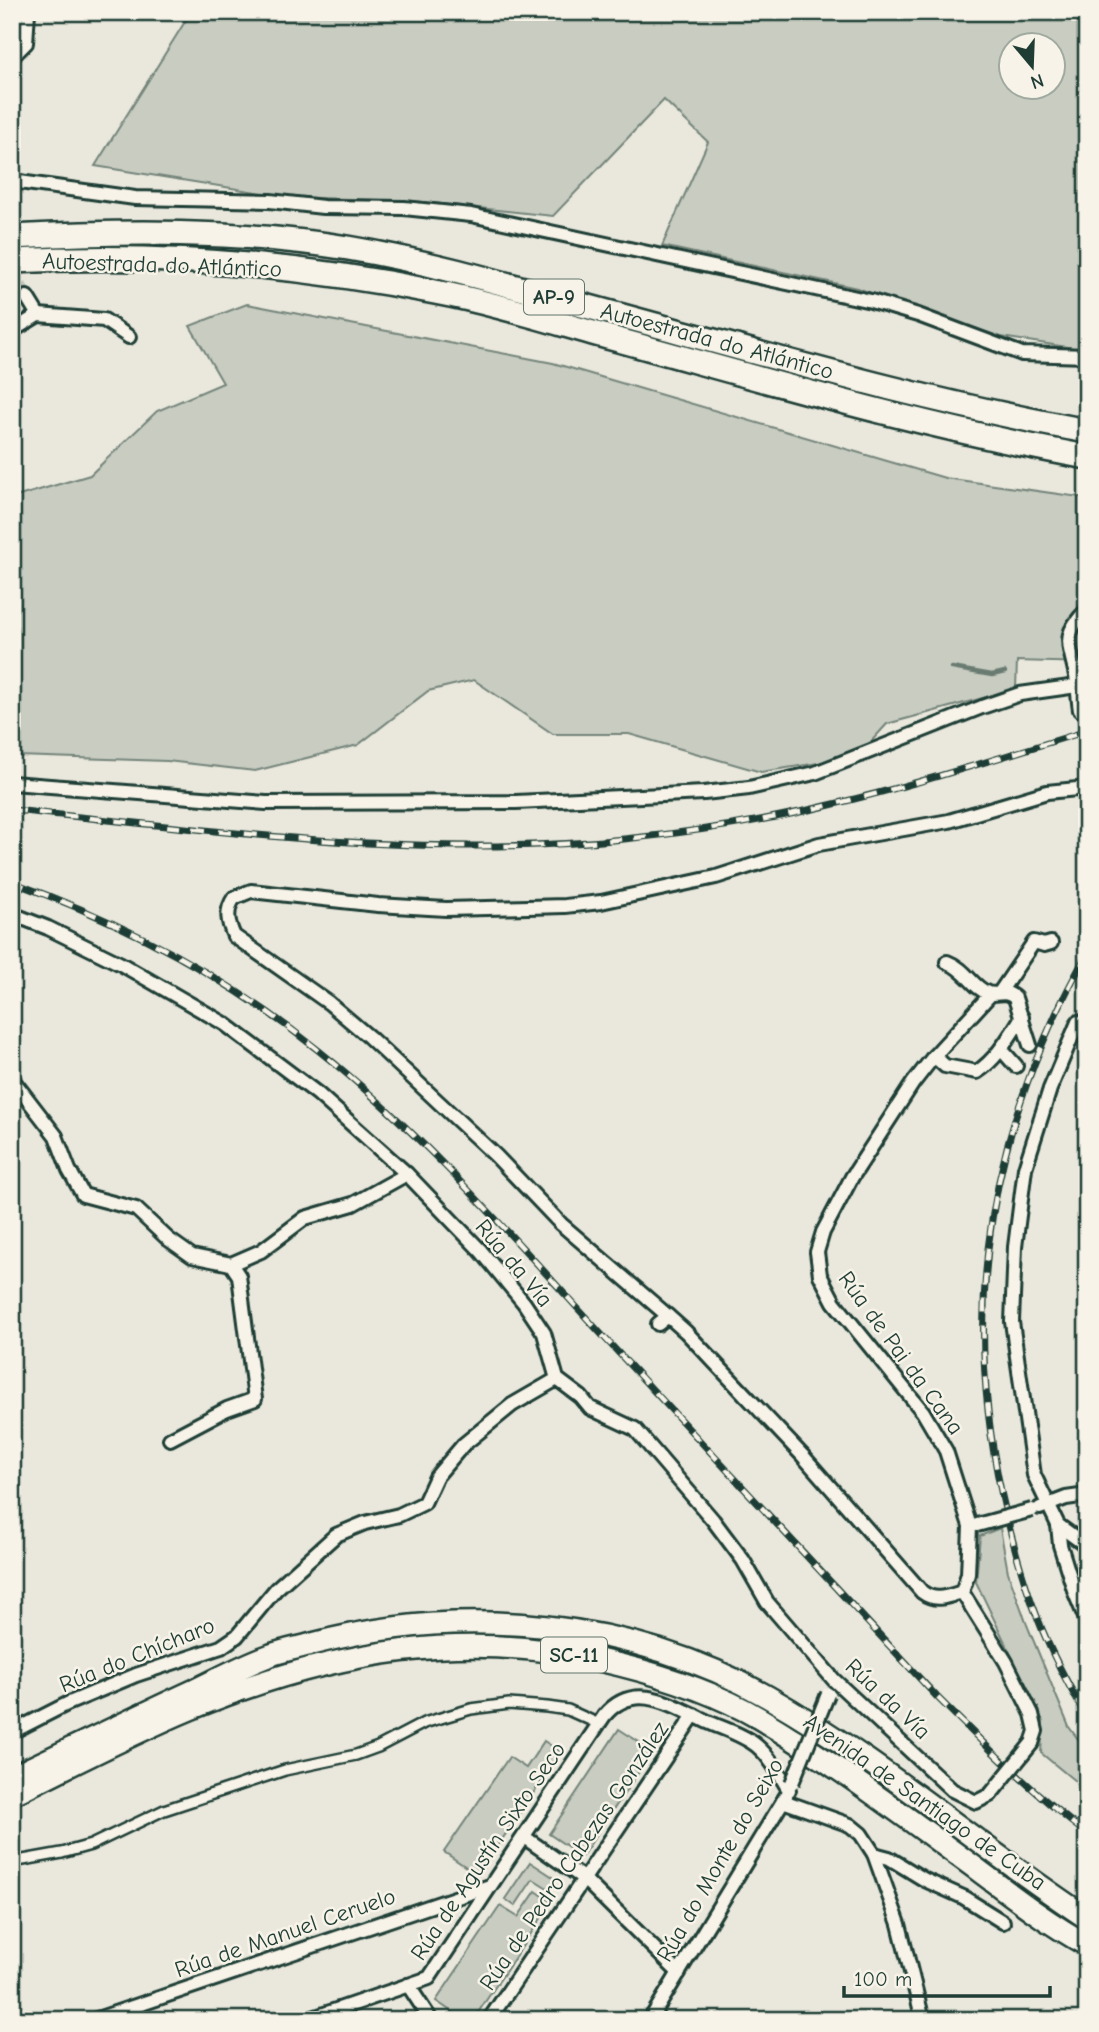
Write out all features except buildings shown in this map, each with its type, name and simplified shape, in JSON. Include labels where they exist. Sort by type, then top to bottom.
[{"type":"highway","name":"Autoestrada do Atlántico","points":[[12,237],[179,232],[346,248],[435,265],[836,373],[1026,420],[1087,431]]},
{"type":"highway","name":"Autoestrada do Atlántico","points":[[12,261],[81,257],[276,267],[349,276],[438,292],[841,402],[1023,446],[1087,457]]},
{"type":"highway","name":"Avenida de Santiago de Cuba","points":[[12,1777],[271,1655],[355,1632],[414,1625],[469,1622],[542,1626],[607,1637],[660,1652],[717,1672],[768,1697],[887,1773],[1035,1884],[1087,1918]]},
{"type":"highway","name":"Avenida de Santiago de Cuba","points":[[12,1794],[190,1710],[280,1677],[361,1656],[414,1648],[466,1645],[536,1648],[640,1670],[709,1693],[757,1717],[873,1792],[1021,1902],[1087,1945]]},
{"type":"highway","points":[[12,1761],[162,1690],[271,1655]]},
{"type":"highway","points":[[12,1809],[180,1727],[248,1688]]},
{"type":"street","points":[[12,57],[26,44],[28,12]]},
{"type":"street","points":[[12,181],[135,198],[270,201],[323,207],[404,208],[471,215],[871,301],[918,315],[1022,354],[1087,356]]},
{"type":"street","points":[[27,297],[38,315]]},
{"type":"street","points":[[12,331],[38,315],[104,320],[129,337]]},
{"type":"street","points":[[1080,710],[1077,682],[1067,642],[1078,619],[1087,610]]},
{"type":"street","points":[[12,783],[266,803],[516,802],[704,793],[749,788],[815,773],[995,702],[1077,682]]},
{"type":"street","points":[[962,1592],[947,1597],[930,1598],[922,1592],[803,1456],[686,1332],[663,1320],[561,1224],[496,1156],[369,1037],[329,1003],[234,936],[228,925],[228,914],[234,898],[251,891],[378,905],[446,909],[565,906],[601,902],[716,877],[819,844],[949,821],[1047,792],[1087,788]]},
{"type":"street","name":"Rúa da Vía","points":[[12,914],[48,928],[121,964],[225,1024],[318,1094],[407,1174],[481,1251],[524,1303],[544,1333],[557,1379],[585,1393],[590,1408],[635,1429],[713,1520],[743,1560],[767,1602],[834,1680],[953,1790],[976,1802],[990,1795],[1032,1743],[1036,1731],[1032,1714],[1006,1662],[962,1592]]},
{"type":"street","name":"Rúa de Pai da Cana","points":[[962,1592],[968,1574],[974,1525],[946,1451],[935,1430],[834,1301],[816,1261],[818,1244],[852,1177],[913,1083],[934,1056],[996,993],[1034,942],[1044,945],[1051,943]]},
{"type":"street","points":[[947,962],[958,967],[980,989],[1011,994],[1016,998],[1023,1029],[1030,1045]]},
{"type":"street","points":[[934,1056],[945,1066],[977,1072],[987,1066],[1001,1049],[1022,1017]]},
{"type":"street","points":[[1078,1022],[1050,1088],[1025,1168],[1018,1206],[1012,1322],[1034,1475],[1058,1525],[1060,1545],[1087,1622]]},
{"type":"street","points":[[1001,1049],[1016,1066]]},
{"type":"street","points":[[12,1079],[56,1136],[69,1170],[83,1195],[136,1209],[168,1239],[192,1256],[231,1264],[261,1251],[305,1218],[353,1204],[407,1174]]},
{"type":"street","points":[[170,1439],[227,1409],[255,1399],[239,1276],[231,1264]]},
{"type":"street","name":"Rúa do Chícharo","points":[[12,1732],[67,1704],[136,1675],[221,1647],[237,1636],[276,1589],[336,1535],[365,1522],[398,1515],[424,1503],[436,1477],[463,1445],[512,1405],[557,1379]]},
{"type":"street","points":[[974,1525],[1048,1506],[1066,1498],[1087,1495]]},
{"type":"street","points":[[1058,1525],[1087,1546]]},
{"type":"street","name":"Rúa do Monte do Seixo","points":[[650,2020],[788,1792],[834,1680]]},
{"type":"street","name":"Rúa de Agustín Sixto Seco","points":[[307,2020],[429,1978],[607,1712],[628,1700],[648,1697],[672,1704],[694,1716]]},
{"type":"street","points":[[12,1862],[91,1845],[164,1810],[285,1770],[356,1755],[378,1747],[424,1723],[461,1711],[488,1705],[537,1706],[568,1710],[599,1724]]},
{"type":"street","points":[[694,1716],[743,1737],[758,1747],[788,1792],[850,1825],[861,1834],[874,1854],[899,1924],[923,2020]]},
{"type":"street","name":"Rúa de Pedro Cabezas González","points":[[489,2020],[694,1716]]},
{"type":"street","points":[[524,1837],[583,1878],[679,1973]]},
{"type":"street","points":[[874,1854],[889,1858],[925,1880],[964,1897],[1003,1922]]},
{"type":"street","name":"Rúa de Manuel Ceruelo","points":[[94,2020],[490,1886]]},
{"type":"street","points":[[408,1985],[431,2020]]},
{"type":"shaded area","points":[[191,12],[1087,12],[1087,350],[1001,337],[857,288],[662,246],[708,142],[664,100],[553,216],[414,201],[287,197],[95,166]]},
{"type":"shaded area","points":[[247,304],[553,363],[945,478],[1087,498],[1087,663],[1017,661],[1016,689],[887,724],[857,757],[761,772],[629,734],[553,734],[474,680],[428,691],[358,745],[255,771],[167,761],[17,756],[12,752],[12,498],[90,475],[157,411],[223,383],[190,326]]},
{"type":"shaded area","points":[[1000,1528],[1008,1572],[1027,1625],[1069,1727],[1087,1751],[1087,1791],[1041,1753],[1043,1721],[976,1582],[980,1536]]},
{"type":"shaded area","points":[[619,1729],[653,1751],[582,1856],[549,1834]]},
{"type":"shaded area","points":[[544,1741],[561,1752],[478,1875],[444,1852],[509,1757],[526,1768]]},
{"type":"shaded area","points":[[530,1862],[556,1879],[549,1889],[533,1879],[515,1906],[505,1899]]},
{"type":"shaded area","points":[[536,1891],[552,1902],[473,2020],[464,2020],[436,2001],[500,1906],[518,1917]]},
{"type":"waterway","points":[[952,668],[992,675],[1005,672]]},
{"type":"tunnel","points":[[12,269],[27,297]]},
{"type":"tunnel","points":[[1080,710],[1087,735]]},
{"type":"railway","points":[[12,810],[318,840],[471,846],[547,845],[677,833],[782,816],[930,779],[1087,731]]},
{"type":"railway","points":[[12,882],[133,933],[210,975],[283,1023],[358,1084],[435,1155],[471,1193],[937,1697],[1028,1785],[1087,1834]]},
{"type":"railway","points":[[1087,954],[1054,1018],[1027,1084],[1006,1150],[992,1217],[985,1285],[984,1354],[990,1424],[1002,1496],[1016,1552],[1048,1643],[1087,1718]]}]
